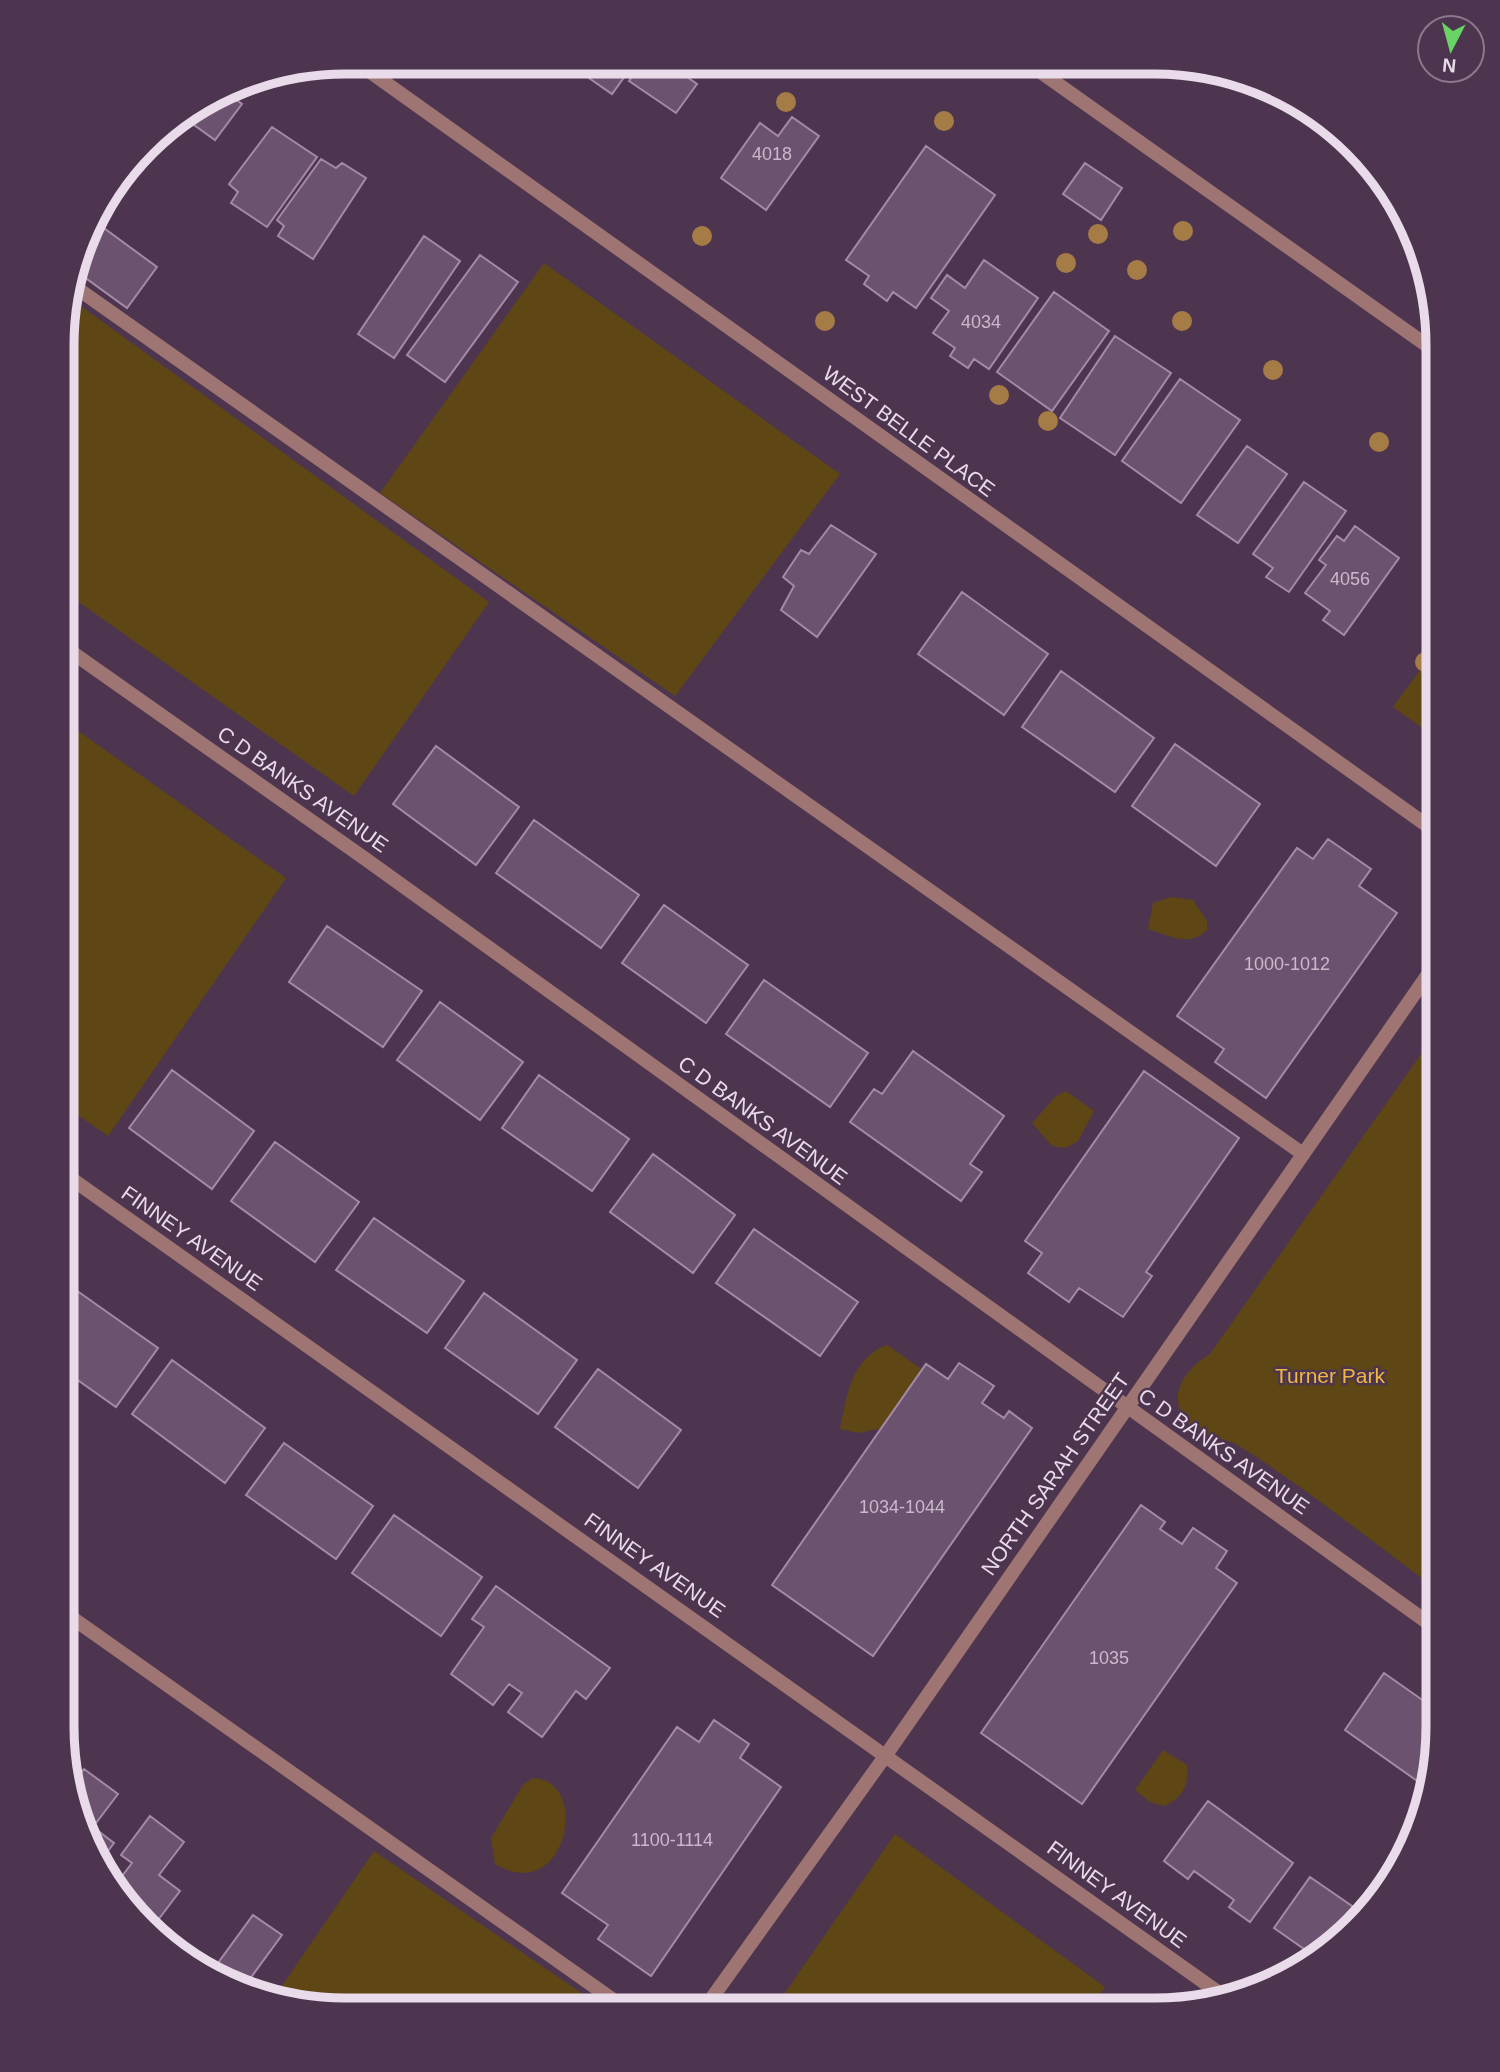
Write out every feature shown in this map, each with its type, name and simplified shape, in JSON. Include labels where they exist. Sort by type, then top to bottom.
[{"type":"street","name":"WEST BELLE PLACE","points":[[373,74],[1426,825]]},
{"type":"street","points":[[1044,74],[1426,345]]},
{"type":"street","points":[[79,290],[1303,1154]]},
{"type":"street","name":"C D BANKS AVENUE","points":[[74,654],[386,874],[1426,1621]]},
{"type":"street","name":"NORTH SARAH STREET","points":[[713,1998],[886,1755],[1426,977]]},
{"type":"street","name":"FINNEY AVENUE","points":[[74,1180],[1217,1991]]},
{"type":"street","points":[[74,1619],[610,1998]]},
{"type":"green space","points":[[544,263],[840,474],[675,696],[380,493]]},
{"type":"green space","points":[[77,303],[489,602],[354,796],[74,599],[74,326]]},
{"type":"green space","points":[[1426,662],[1426,731],[1393,707]]},
{"type":"green space","points":[[74,728],[286,878],[108,1136],[74,1112]]},
{"type":"green space","points":[[1171,897],[1193,900],[1207,921],[1207,930],[1193,938],[1178,939],[1148,929],[1153,903]]},
{"type":"green space","name":"Turner Park","points":[[1426,1047],[1426,1581],[1265,1463],[1232,1443],[1205,1435],[1187,1423],[1178,1403],[1181,1384],[1192,1368],[1210,1354]]},
{"type":"green space","points":[[1066,1091],[1094,1111],[1078,1141],[1066,1148],[1052,1146],[1032,1123],[1056,1096]]},
{"type":"green space","points":[[887,1345],[923,1370],[882,1428],[859,1433],[840,1429],[848,1392],[858,1368],[875,1351]]},
{"type":"green space","points":[[1163,1750],[1187,1765],[1186,1785],[1176,1799],[1164,1806],[1150,1802],[1135,1790]]},
{"type":"green space","points":[[533,1778],[551,1784],[562,1798],[566,1817],[563,1838],[554,1856],[539,1869],[519,1873],[495,1864],[491,1838],[523,1785]]},
{"type":"green space","points":[[895,1834],[1105,1987],[1097,1998],[781,1998]]},
{"type":"green space","points":[[374,1851],[589,1998],[326,1998],[279,1990]]},
{"type":"building","points":[[583,74],[626,74],[612,94]]},
{"type":"building","points":[[634,74],[683,74],[697,84],[676,113],[629,81]]},
{"type":"building","points":[[233,97],[242,104],[215,140],[190,122]]},
{"type":"building","points":[[792,117],[819,136],[766,210],[721,178],[760,123],[778,136]]},
{"type":"building","points":[[272,127],[317,157],[267,227],[231,203],[238,192],[229,184]]},
{"type":"building","points":[[926,146],[995,195],[916,308],[893,292],[887,301],[864,284],[869,276],[846,260]]},
{"type":"building","points":[[321,159],[336,168],[342,163],[366,178],[313,259],[278,236],[284,226],[277,220]]},
{"type":"building","points":[[1085,163],[1122,188],[1101,220],[1063,194]]},
{"type":"building","points":[[100,225],[157,267],[127,308],[83,276]]},
{"type":"building","points":[[424,236],[460,261],[394,358],[358,334]]},
{"type":"building","points":[[480,255],[518,282],[445,382],[407,355]]},
{"type":"building","points":[[984,260],[1038,298],[989,369],[974,359],[968,368],[950,356],[955,348],[933,333],[949,311],[931,298],[947,275],[965,288]]},
{"type":"building","points":[[1054,292],[1109,331],[1052,411],[997,372]]},
{"type":"building","points":[[1115,336],[1171,373],[1115,455],[1060,418]]},
{"type":"building","points":[[1180,379],[1240,420],[1181,503],[1122,461]]},
{"type":"building","points":[[1247,446],[1287,474],[1238,543],[1197,515]]},
{"type":"building","points":[[1304,482],[1346,511],[1289,592],[1266,577],[1273,568],[1253,554]]},
{"type":"building","points":[[831,525],[876,554],[817,637],[781,610],[794,586],[783,577],[801,550],[809,554]]},
{"type":"building","points":[[1355,526],[1399,558],[1344,635],[1323,620],[1330,611],[1305,593],[1326,565],[1319,560],[1337,536],[1344,541]]},
{"type":"building","points":[[962,592],[1048,654],[1004,715],[918,654]]},
{"type":"building","points":[[1061,671],[1154,738],[1115,792],[1022,727]]},
{"type":"building","points":[[1175,744],[1260,804],[1216,866],[1132,806]]},
{"type":"building","points":[[436,746],[519,807],[476,865],[393,804]]},
{"type":"building","points":[[534,820],[639,895],[601,948],[496,873]]},
{"type":"building","points":[[1328,839],[1371,869],[1359,886],[1397,913],[1266,1098],[1215,1062],[1224,1049],[1177,1016],[1297,848],[1313,859]]},
{"type":"building","points":[[664,905],[748,965],[706,1023],[622,963]]},
{"type":"building","points":[[327,926],[422,991],[383,1047],[289,982]]},
{"type":"building","points":[[764,980],[868,1053],[830,1107],[726,1034]]},
{"type":"building","points":[[440,1002],[523,1062],[480,1120],[397,1060]]},
{"type":"building","points":[[913,1051],[1004,1116],[970,1164],[982,1172],[961,1201],[850,1122],[874,1089],[882,1094]]},
{"type":"building","points":[[172,1070],[254,1131],[212,1189],[129,1128]]},
{"type":"building","points":[[1144,1071],[1239,1138],[1146,1272],[1152,1276],[1123,1317],[1079,1288],[1069,1302],[1028,1273],[1042,1253],[1025,1241]]},
{"type":"building","points":[[539,1075],[629,1139],[592,1191],[502,1128]]},
{"type":"building","points":[[275,1142],[359,1202],[315,1262],[231,1201]]},
{"type":"building","points":[[653,1154],[735,1215],[693,1273],[610,1212]]},
{"type":"building","points":[[374,1218],[464,1281],[427,1333],[336,1270]]},
{"type":"building","points":[[754,1229],[858,1302],[820,1356],[716,1283]]},
{"type":"building","points":[[74,1289],[158,1348],[116,1407],[74,1377]]},
{"type":"building","points":[[484,1293],[577,1360],[538,1414],[445,1348]]},
{"type":"building","points":[[172,1360],[265,1428],[225,1483],[132,1414]]},
{"type":"building","points":[[959,1363],[994,1386],[982,1403],[1004,1418],[1009,1411],[1032,1428],[873,1656],[772,1585],[926,1364],[948,1379]]},
{"type":"building","points":[[598,1369],[681,1430],[638,1488],[555,1427]]},
{"type":"building","points":[[284,1443],[373,1506],[336,1559],[246,1495]]},
{"type":"building","points":[[1141,1505],[1165,1522],[1160,1529],[1182,1544],[1193,1528],[1227,1551],[1216,1568],[1237,1583],[1082,1804],[981,1733]]},
{"type":"building","points":[[394,1515],[482,1577],[441,1636],[352,1573]]},
{"type":"building","points":[[496,1586],[610,1668],[586,1699],[576,1691],[542,1737],[508,1712],[522,1693],[509,1684],[493,1705],[451,1674],[484,1627],[472,1619]]},
{"type":"building","points":[[1384,1673],[1426,1703],[1426,1746],[1420,1783],[1345,1730]]},
{"type":"building","points":[[714,1720],[749,1744],[740,1758],[781,1787],[651,1976],[598,1939],[608,1925],[562,1893],[677,1727],[699,1742]]},
{"type":"building","points":[[84,1769],[118,1794],[93,1827],[114,1843],[105,1855],[101,1848],[88,1815],[78,1776]]},
{"type":"building","points":[[1208,1801],[1293,1863],[1250,1922],[1229,1907],[1234,1900],[1194,1871],[1188,1879],[1164,1861]]},
{"type":"building","points":[[150,1816],[184,1842],[159,1875],[180,1891],[156,1922],[120,1879],[132,1863],[121,1855]]},
{"type":"building","points":[[1310,1877],[1356,1909],[1321,1943],[1308,1952],[1274,1928]]},
{"type":"building","points":[[253,1915],[282,1935],[248,1981],[216,1966]]}]
